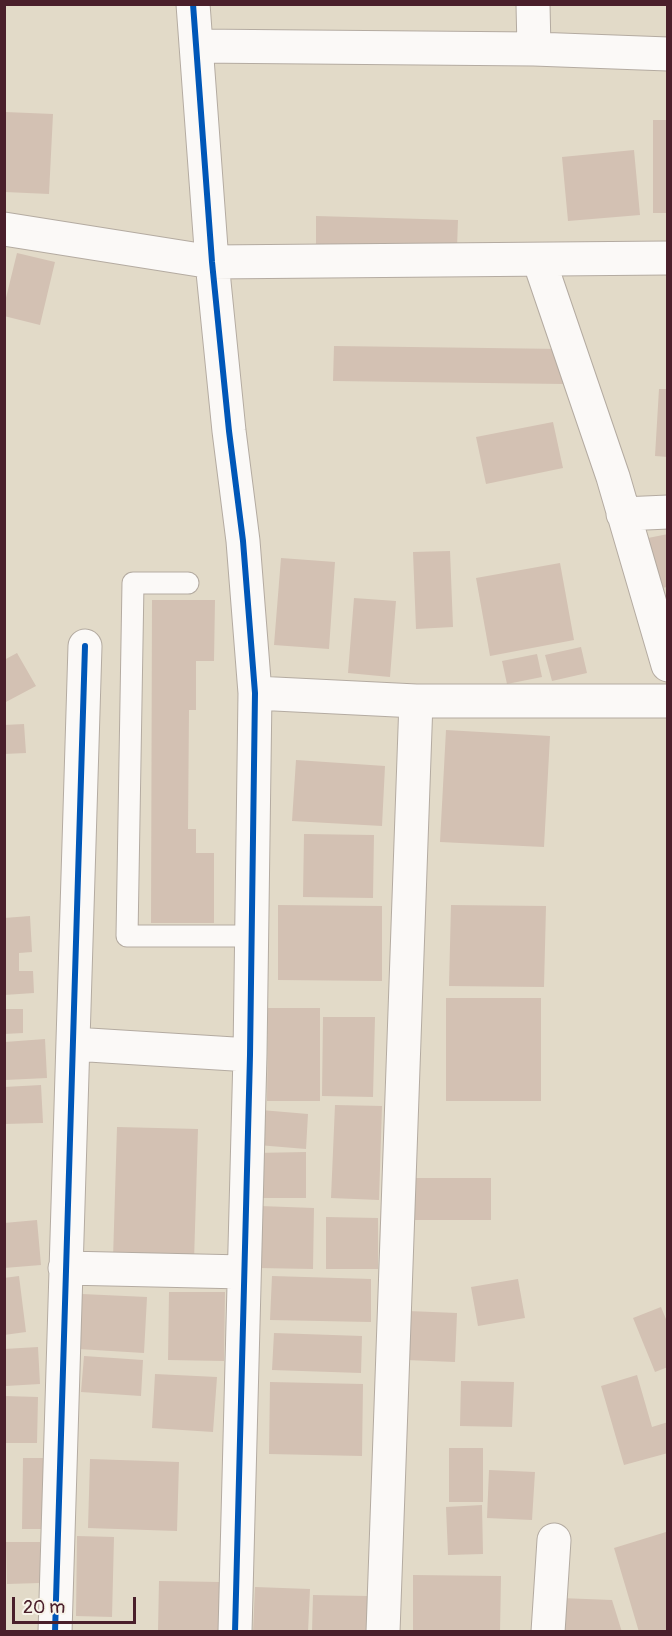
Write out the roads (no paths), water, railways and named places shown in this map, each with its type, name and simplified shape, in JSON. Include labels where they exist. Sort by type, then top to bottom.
[{"type":"street","points":[[194,4],[212,262],[243,541],[255,693],[250,1054],[235,1632]]},
{"type":"street","points":[[533,4],[534,49]]},
{"type":"street","points":[[196,46],[534,49],[668,54]]},
{"type":"street","points":[[4,229],[212,262],[668,258]]},
{"type":"street","points":[[539,260],[613,477],[668,665]]},
{"type":"street","points":[[623,514],[668,512]]},
{"type":"street","points":[[55,1632],[85,646]]},
{"type":"street","points":[[255,693],[416,701],[668,701]]},
{"type":"street","points":[[383,1632],[416,701]]},
{"type":"street","points":[[73,1044],[250,1054]]},
{"type":"street","points":[[65,1268],[244,1272]]},
{"type":"street","points":[[548,1632],[554,1540]]},
{"type":"lane","points":[[188,583],[133,583],[127,936],[251,936]]}]
